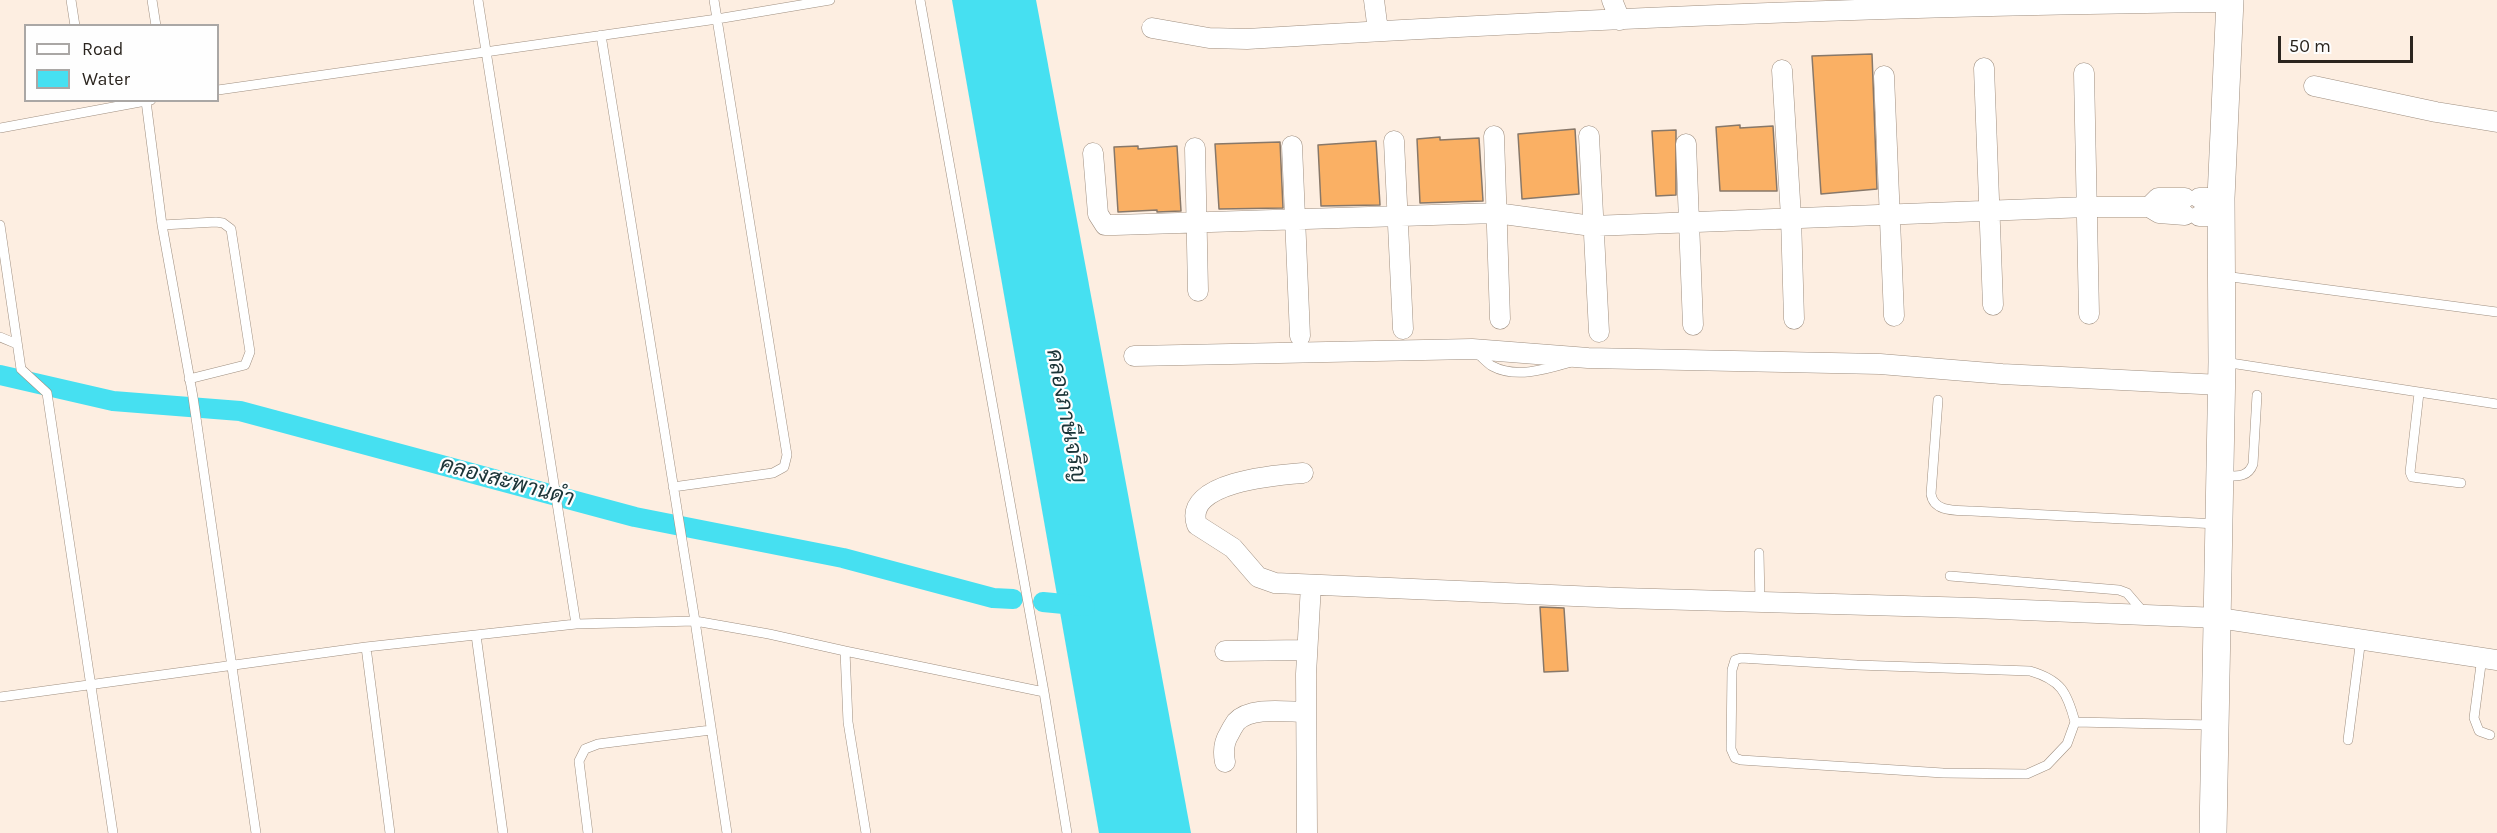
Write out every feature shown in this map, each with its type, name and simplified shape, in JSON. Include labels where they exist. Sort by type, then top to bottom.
[{"type":"street","points":[[1374,0],[1378,31]]},
{"type":"street","points":[[1612,0],[1620,20]]},
{"type":"street","points":[[1152,28],[1200,37],[1247,39],[1620,20],[2086,3],[2230,1],[2202,207],[2222,276],[2220,524],[2213,833]]},
{"type":"street","points":[[1984,69],[1993,305]]},
{"type":"street","points":[[1782,70],[1791,218],[1794,319]]},
{"type":"street","points":[[2084,74],[2089,314]]},
{"type":"street","points":[[1884,76],[1894,316]]},
{"type":"street","points":[[2314,86],[2436,112],[2497,122]]},
{"type":"street","points":[[1588,135],[1599,332]]},
{"type":"street","points":[[1494,136],[1500,319]]},
{"type":"street","points":[[1394,141],[1403,329]]},
{"type":"street","points":[[1686,144],[1693,325]]},
{"type":"street","points":[[1292,146],[1300,336]]},
{"type":"street","points":[[1195,148],[1198,291]]},
{"type":"street","points":[[1093,153],[1098,214],[1106,225],[1496,213],[1592,226],[2087,207],[2149,207],[2158,198],[2202,207]]},
{"type":"street","points":[[1134,356],[1472,349],[1588,358],[1881,364],[2002,374],[2222,374]]},
{"type":"street","points":[[1303,474],[1270,476],[1226,487],[1199,501],[1194,518],[1197,525],[1233,548],[1258,577],[1275,583],[1620,598],[2218,618],[2489,658]]},
{"type":"street","points":[[1307,833],[1307,650],[1311,585]]},
{"type":"street","points":[[1225,651],[1307,650]]},
{"type":"street","points":[[1225,762],[1226,739],[1236,722],[1246,715],[1306,712]]},
{"type":"lane","points":[[71,0],[75,24]]},
{"type":"lane","points":[[152,0],[156,24]]},
{"type":"lane","points":[[478,0],[576,624]]},
{"type":"lane","points":[[673,487],[772,473],[784,467],[787,455],[714,0]]},
{"type":"lane","points":[[219,90],[486,50],[717,19],[830,0]]},
{"type":"lane","points":[[920,0],[1044,692],[1067,833]]},
{"type":"lane","points":[[601,35],[727,833]]},
{"type":"lane","points":[[86,102],[88,112]]},
{"type":"lane","points":[[0,128],[141,102]]},
{"type":"lane","points":[[146,102],[162,225],[198,426],[256,833]]},
{"type":"lane","points":[[162,225],[216,222],[223,223],[231,230],[250,352],[248,361],[245,366],[189,379]]},
{"type":"lane","points":[[0,225],[21,369],[47,393],[113,833]]},
{"type":"lane","points":[[2222,276],[2497,312]]},
{"type":"lane","points":[[0,337],[17,344]]},
{"type":"lane","points":[[2222,374],[2419,393],[2497,404]]},
{"type":"lane","points":[[2419,393],[2410,472],[2412,477],[2461,483]]},
{"type":"lane","points":[[2220,476],[2245,475],[2250,471],[2253,464],[2257,395]]},
{"type":"lane","points":[[1938,400],[1931,494],[1932,501],[1937,506],[1972,511],[2220,524]]},
{"type":"lane","points":[[1759,553],[1760,602]]},
{"type":"lane","points":[[1950,576],[2119,590],[2127,593],[2147,616]]},
{"type":"lane","points":[[0,697],[366,647],[576,624],[695,621],[769,634],[1044,692]]},
{"type":"lane","points":[[476,635],[503,833]]},
{"type":"lane","points":[[2348,740],[2361,638]]},
{"type":"lane","points":[[366,647],[390,833]]},
{"type":"lane","points":[[845,651],[848,722],[866,833]]},
{"type":"lane","points":[[1741,658],[2030,671],[2047,676],[2068,696],[2074,723],[2067,744],[2047,765],[2027,774],[1943,773],[1741,760],[1735,758],[1731,749],[1732,670],[1735,660],[1741,658]]},
{"type":"lane","points":[[2489,658],[2475,718],[2479,730],[2490,735]]},
{"type":"lane","points":[[2074,723],[2214,726]]},
{"type":"lane","points":[[588,833],[579,761],[585,749],[598,744],[711,730]]},
{"type":"water","name":"คลองภาษีเจริญ","points":[[952,0],[1036,0],[1191,833],[1099,833]]},
{"type":"building","points":[[1872,54],[1877,189],[1821,194],[1812,56]]},
{"type":"building","points":[[1740,125],[1740,128],[1773,126],[1777,191],[1720,191],[1716,127]]},
{"type":"building","points":[[1575,129],[1579,194],[1522,199],[1518,134]]},
{"type":"building","points":[[1676,130],[1676,195],[1656,196],[1652,131]]},
{"type":"building","points":[[1440,137],[1440,140],[1479,138],[1483,201],[1420,203],[1417,139]]},
{"type":"building","points":[[1376,141],[1380,205],[1321,206],[1318,145]]},
{"type":"building","points":[[1280,142],[1283,208],[1219,209],[1215,144]]},
{"type":"building","points":[[1138,146],[1138,149],[1177,146],[1181,211],[1118,212],[1114,147]]},
{"type":"building","points":[[1540,607],[1564,608],[1568,671],[1544,672]]},
{"type":"waterway","name":"คลองสะพานดำ","points":[[0,375],[113,401],[240,411],[635,517],[843,558],[993,598],[1013,599]]},
{"type":"waterway","name":"คลองสะพานดำ","points":[[1043,602],[1085,606]]}]
